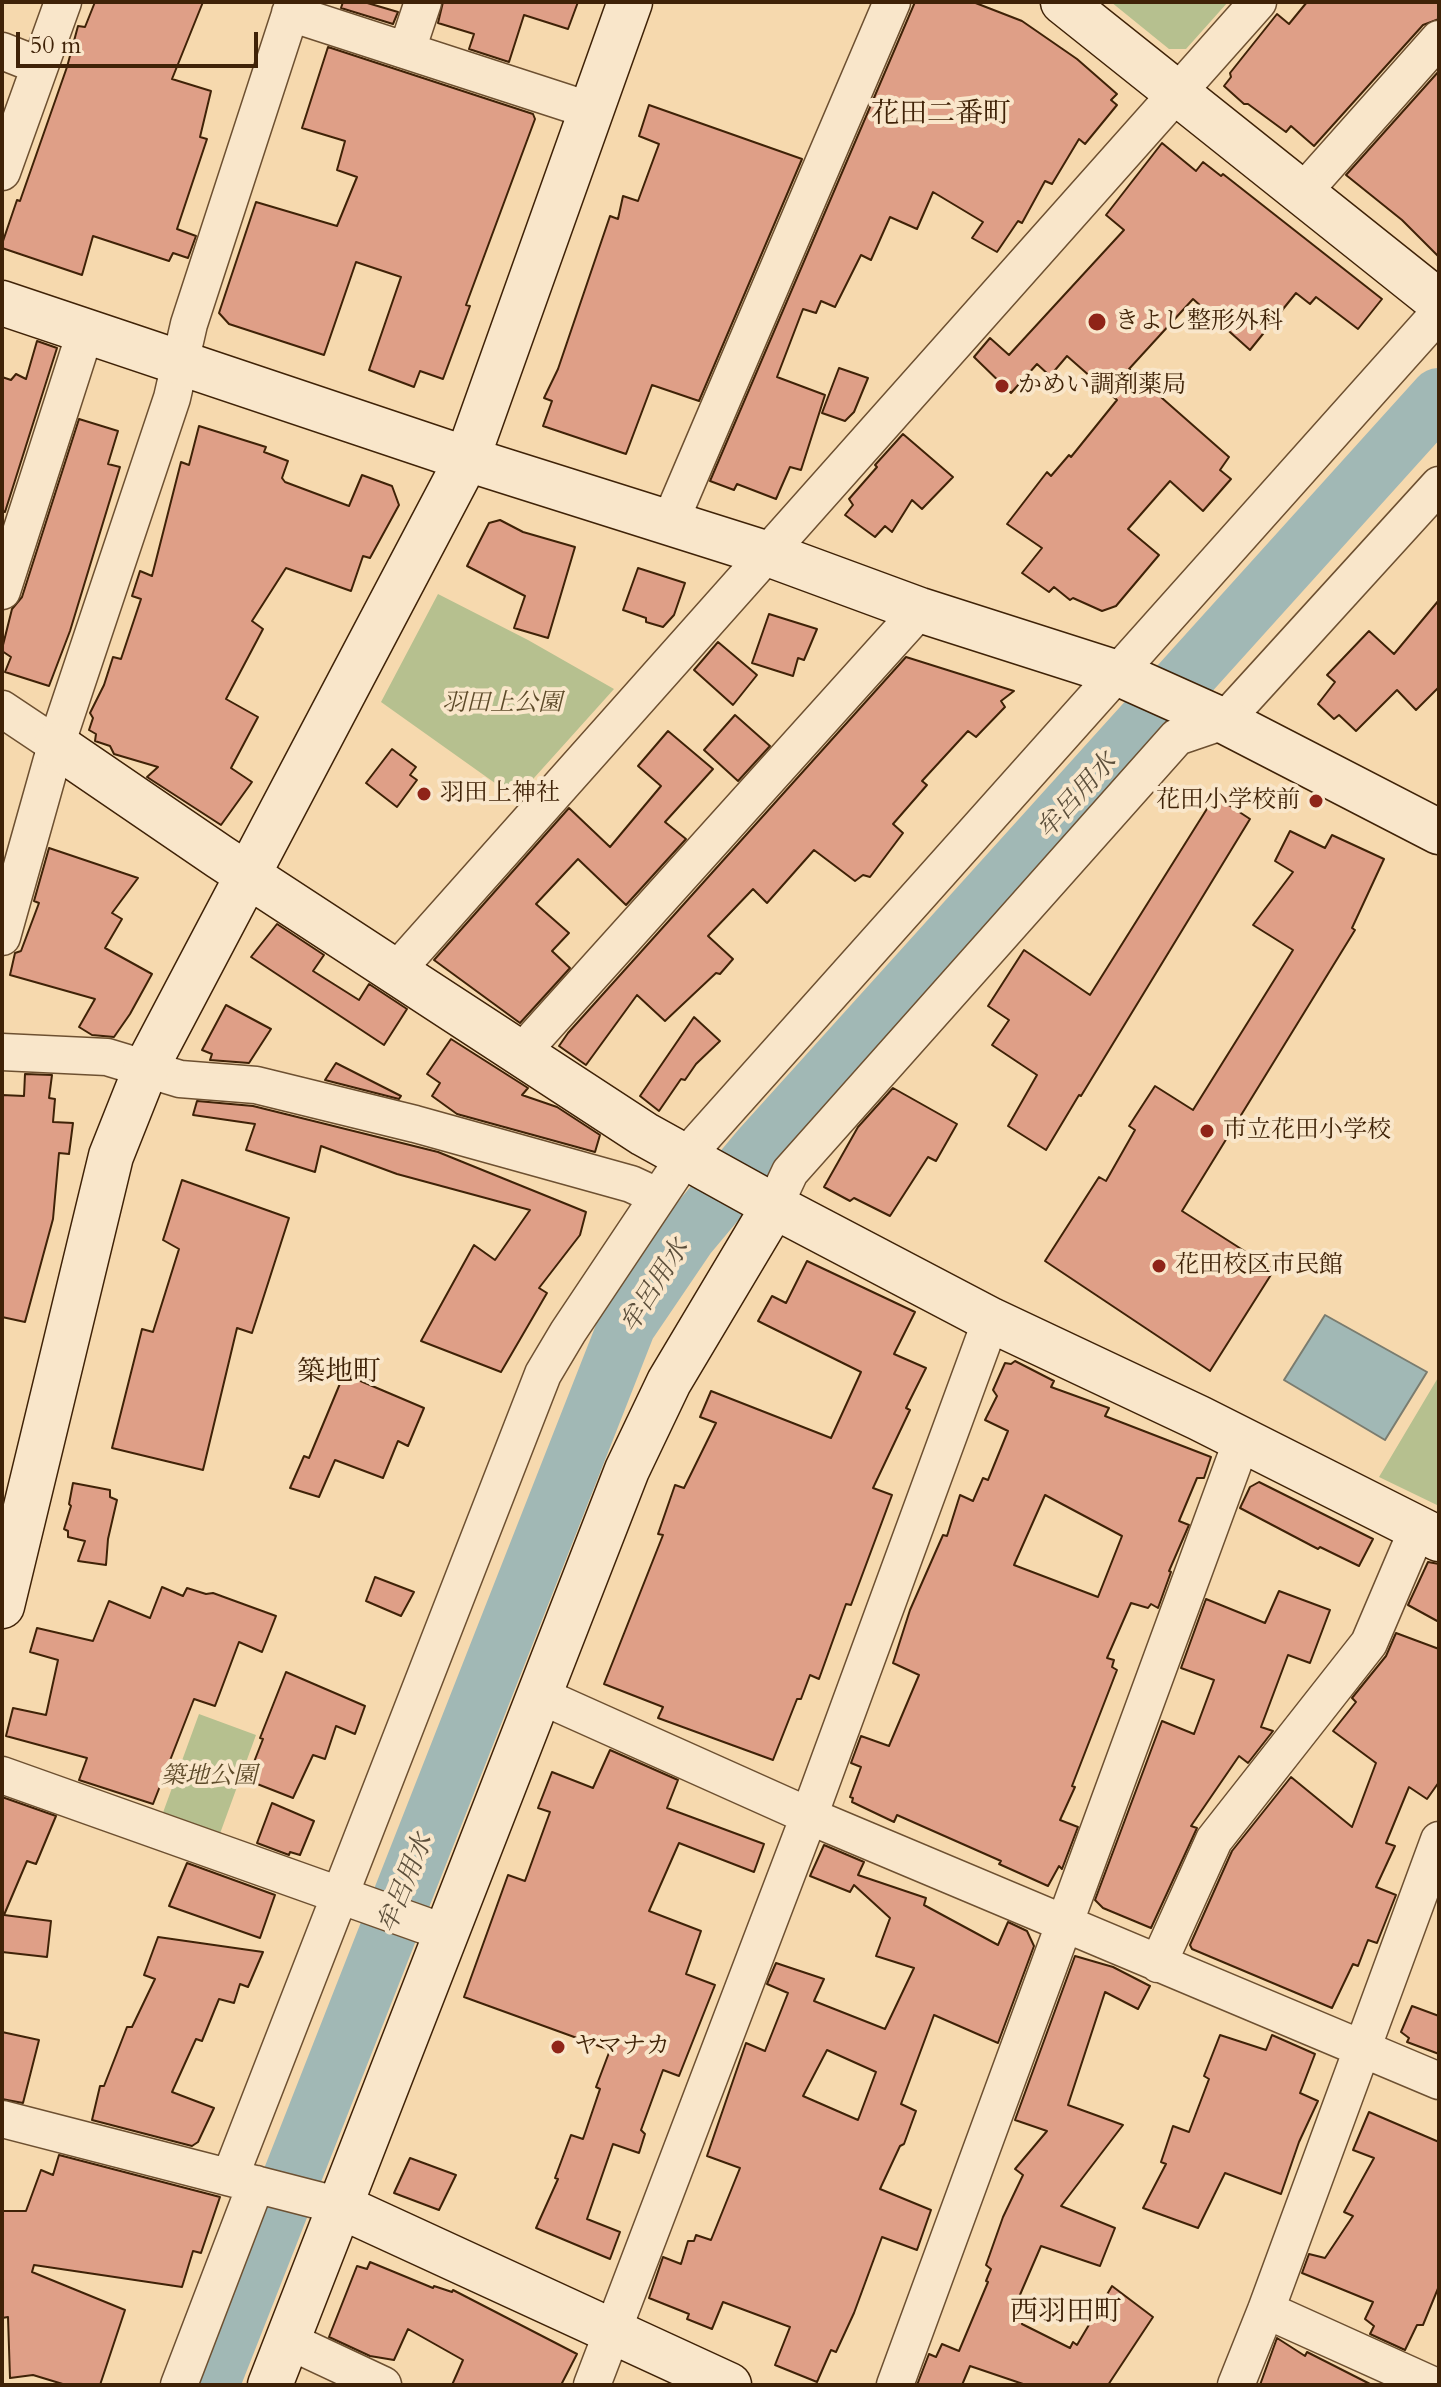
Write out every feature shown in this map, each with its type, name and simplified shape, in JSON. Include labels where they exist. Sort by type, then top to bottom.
[{"type":"street","points":[[2,172],[63,2]]},
{"type":"street","points":[[407,50],[423,2]]},
{"type":"street","points":[[2,1606],[111,1156],[146,1068],[467,459],[630,2]]},
{"type":"street","points":[[670,522],[892,2]]},
{"type":"street","points":[[1063,2],[1439,302]]},
{"type":"street","points":[[396,971],[1258,2]]},
{"type":"street","points":[[2,937],[56,745],[172,398],[189,324],[292,8],[592,111]]},
{"type":"street","points":[[1302,193],[1439,39]]},
{"type":"street","points":[[2,51],[40,66]]},
{"type":"street","points":[[2,303],[467,459],[768,554],[920,610],[1135,681],[1208,714],[1439,832]]},
{"type":"street","points":[[179,2385],[279,2190],[428,1927],[539,1695],[627,1470],[669,1382],[731,1182],[1135,681],[1439,313]]},
{"type":"street","points":[[2,591],[85,333]]},
{"type":"street","points":[[2,1052],[107,1057],[180,1079],[256,1085],[415,1124],[631,1184],[657,1196],[790,1172],[1177,737],[1208,714],[1439,485]]},
{"type":"street","points":[[521,1053],[920,610]]},
{"type":"street","points":[[2,709],[644,1134],[991,1320],[1428,1533],[1369,1643],[1214,1840],[1158,1964]]},
{"type":"street","points":[[270,2385],[287,2340],[279,2190],[338,1895],[543,1374],[657,1196]]},
{"type":"street","points":[[592,2385],[809,1816],[991,1320]]},
{"type":"street","points":[[895,2385],[1242,1440]]},
{"type":"street","points":[[539,1695],[809,1816],[1439,2081]]},
{"type":"street","points":[[2,1775],[428,1927]]},
{"type":"street","points":[[1236,2385],[1439,1840]]},
{"type":"street","points":[[2,2119],[279,2190],[613,2332],[729,2385]]},
{"type":"street","points":[[1266,2310],[1432,2385]]},
{"type":"street","points":[[287,2340],[383,2385]]},
{"type":"green space","points":[[1111,2],[1228,2],[1186,49],[1169,49]]},
{"type":"green space","name":"羽田上公園","points":[[438,594],[614,689],[516,798],[381,702]]},
{"type":"green space","points":[[1439,1376],[1439,1506],[1379,1477]]},
{"type":"green space","name":"築地公園","points":[[199,1714],[256,1735],[218,1839],[161,1818]]},
{"type":"water","points":[[1325,1315],[1427,1372],[1385,1440],[1284,1380]]},
{"type":"building","points":[[95,2],[203,2],[172,79],[211,91],[200,137],[207,139],[177,229],[196,236],[188,258],[173,253],[169,261],[93,236],[82,275],[2,248],[2,244],[67,67],[78,26],[85,27]]},
{"type":"building","points":[[343,2],[364,2],[398,12],[393,24],[341,8]]},
{"type":"building","points":[[443,2],[578,2],[568,29],[524,15],[509,62],[469,49],[474,34],[438,23]]},
{"type":"building","points":[[915,2],[973,2],[1022,21],[1077,59],[1117,94],[1111,100],[1117,105],[1085,144],[1079,139],[1052,184],[1045,181],[1022,223],[1018,221],[997,252],[972,238],[983,222],[933,192],[917,229],[890,217],[871,260],[861,255],[835,307],[821,301],[816,313],[803,309],[777,377],[825,395],[801,470],[790,467],[776,499],[737,484],[734,490],[710,481]]},
{"type":"building","points":[[1307,2],[1439,2],[1439,19],[1423,25],[1314,146],[1291,126],[1286,132],[1244,104],[1224,86],[1231,77],[1230,73],[1277,14],[1289,24]]},
{"type":"building","points":[[328,47],[533,114],[535,119],[466,305],[470,306],[443,379],[420,371],[414,387],[369,370],[401,277],[356,262],[324,355],[229,324],[219,313],[256,202],[337,226],[357,177],[337,170],[345,141],[302,128]]},
{"type":"building","points":[[1439,71],[1439,257],[1402,220],[1346,175]]},
{"type":"building","points":[[649,105],[802,159],[699,401],[652,385],[626,454],[543,426],[552,401],[544,398],[558,369],[610,216],[618,219],[623,196],[638,201],[659,144],[639,136]]},
{"type":"building","points":[[1162,143],[1196,171],[1203,162],[1221,176],[1223,174],[1382,299],[1358,329],[1316,297],[1310,304],[1296,293],[1250,350],[1193,299],[1129,369],[1229,457],[1220,470],[1231,479],[1203,511],[1170,481],[1128,529],[1159,555],[1116,606],[1102,611],[1073,598],[1070,600],[1054,587],[1049,592],[1022,573],[1042,548],[1007,524],[1047,472],[1051,476],[1069,455],[1071,457],[1117,400],[1067,356],[1050,376],[1037,364],[1011,393],[974,357],[990,338],[1009,355],[1124,230],[1106,215]]},
{"type":"building","points":[[37,341],[57,348],[5,512],[2,511],[2,377],[11,380],[16,374],[26,379]]},
{"type":"building","points":[[839,368],[868,378],[854,412],[845,421],[822,413]]},
{"type":"building","points":[[79,419],[118,431],[108,464],[120,467],[70,631],[49,686],[5,672],[11,657],[2,649],[12,609],[22,597]]},
{"type":"building","points":[[199,426],[266,447],[264,452],[288,461],[282,478],[285,482],[349,506],[362,475],[392,486],[399,505],[370,558],[363,556],[351,591],[286,568],[252,621],[263,629],[226,699],[258,717],[231,768],[252,782],[221,825],[147,777],[158,767],[114,754],[110,746],[95,741],[96,734],[89,730],[93,718],[90,713],[113,657],[121,659],[141,599],[132,596],[140,571],[152,576],[181,462],[189,465]]},
{"type":"building","points":[[903,434],[953,477],[922,509],[912,500],[892,532],[885,526],[875,537],[845,515],[853,505],[849,499]]},
{"type":"building","points":[[500,520],[523,532],[575,547],[548,638],[514,628],[525,596],[467,566],[489,523]]},
{"type":"building","points":[[638,568],[685,583],[674,615],[663,627],[623,610]]},
{"type":"building","points":[[1439,600],[1439,687],[1416,710],[1397,690],[1356,731],[1339,715],[1334,719],[1318,704],[1335,682],[1327,675],[1369,631],[1394,654]]},
{"type":"building","points":[[769,614],[817,629],[804,660],[798,658],[793,676],[752,663]]},
{"type":"building","points":[[718,642],[757,675],[733,705],[694,670]]},
{"type":"building","points":[[906,657],[1014,691],[1001,701],[1005,707],[976,737],[968,731],[922,781],[927,785],[893,824],[903,833],[870,877],[863,875],[855,881],[814,850],[767,903],[753,889],[708,936],[733,959],[665,1021],[637,995],[586,1065],[559,1046],[568,1033]]},
{"type":"building","points":[[735,715],[770,746],[738,781],[704,750]]},
{"type":"building","points":[[668,731],[713,769],[665,822],[686,839],[626,905],[578,859],[536,904],[569,933],[552,951],[570,968],[520,1023],[434,960],[569,808],[610,847],[661,786],[638,766]]},
{"type":"building","points":[[392,749],[416,767],[410,775],[417,780],[397,807],[366,783]]},
{"type":"building","points":[[1215,796],[1250,819],[1046,1150],[1008,1126],[1037,1075],[992,1045],[1009,1020],[988,1006],[1024,950],[1090,995]]},
{"type":"building","points":[[1290,831],[1325,848],[1332,835],[1384,859],[1352,928],[1355,930],[1182,1211],[1274,1270],[1210,1371],[1045,1261],[1099,1177],[1106,1181],[1135,1130],[1129,1126],[1155,1086],[1193,1110],[1293,950],[1253,925],[1293,872],[1275,861]]},
{"type":"building","points":[[49,848],[138,878],[112,913],[122,919],[105,948],[152,974],[114,1037],[92,1035],[79,1027],[95,999],[10,975],[15,953],[21,951],[39,903],[34,901]]},
{"type":"building","points":[[277,924],[324,955],[313,971],[359,1000],[369,984],[407,1009],[384,1045],[251,957]]},
{"type":"building","points":[[226,1005],[271,1029],[249,1063],[210,1060],[212,1054],[202,1050]]},
{"type":"building","points":[[694,1017],[720,1041],[696,1064],[685,1080],[681,1079],[659,1111],[640,1096]]},
{"type":"building","points":[[451,1039],[528,1088],[522,1095],[557,1107],[600,1135],[595,1152],[457,1114],[432,1096],[440,1083],[427,1074]]},
{"type":"building","points":[[336,1063],[401,1096],[399,1099],[325,1080]]},
{"type":"building","points":[[25,1074],[52,1075],[49,1098],[55,1099],[53,1122],[73,1123],[69,1154],[59,1153],[53,1219],[25,1322],[2,1317],[2,1095],[24,1096]]},
{"type":"building","points":[[893,1088],[957,1124],[936,1161],[928,1157],[890,1216],[824,1187],[858,1127]]},
{"type":"building","points":[[197,1101],[253,1106],[438,1152],[586,1212],[580,1235],[539,1288],[547,1293],[501,1372],[421,1341],[474,1245],[495,1260],[530,1210],[397,1174],[321,1146],[315,1172],[246,1150],[255,1124],[193,1115]]},
{"type":"building","points":[[182,1180],[289,1218],[252,1333],[237,1328],[203,1470],[112,1448],[142,1329],[153,1332],[179,1249],[163,1240]]},
{"type":"building","points":[[807,1261],[915,1312],[894,1354],[926,1368],[873,1488],[892,1495],[851,1605],[846,1604],[819,1679],[810,1675],[801,1699],[797,1699],[773,1760],[658,1718],[663,1707],[604,1684],[663,1535],[658,1534],[675,1485],[684,1488],[716,1423],[700,1417],[711,1391],[831,1438],[861,1372],[758,1321],[772,1296],[786,1303]]},
{"type":"building","points":[[1015,1361],[1054,1381],[1051,1387],[1109,1408],[1105,1416],[1211,1457],[1204,1478],[1197,1478],[1179,1521],[1189,1525],[1169,1571],[1158,1608],[1151,1604],[1148,1608],[1131,1603],[1107,1658],[1114,1660],[1112,1667],[1117,1670],[1060,1820],[1078,1827],[1062,1869],[1059,1866],[1048,1886],[999,1864],[1001,1861],[897,1815],[894,1822],[852,1802],[853,1798],[850,1797],[861,1767],[851,1763],[861,1736],[889,1746],[919,1675],[893,1663],[910,1610],[943,1535],[947,1536],[960,1495],[973,1501],[983,1478],[988,1480],[1008,1431],[985,1420],[997,1396],[993,1390],[1005,1363]],"holes":[[[1045,1495],[1122,1536],[1098,1597],[1014,1565]]]},
{"type":"building","points":[[344,1374],[424,1408],[408,1446],[398,1441],[383,1478],[335,1460],[319,1497],[290,1488],[304,1456],[309,1458]]},
{"type":"building","points":[[1259,1482],[1373,1539],[1359,1566],[1320,1547],[1318,1549],[1240,1508],[1250,1487]]},
{"type":"building","points":[[73,1483],[110,1490],[110,1497],[117,1500],[106,1565],[78,1561],[85,1541],[68,1537],[68,1531],[64,1529],[71,1506]]},
{"type":"building","points":[[1428,1562],[1439,1564],[1439,1622],[1408,1605]]},
{"type":"building","points":[[375,1577],[414,1592],[401,1616],[366,1601]]},
{"type":"building","points":[[162,1587],[183,1596],[187,1588],[213,1593],[276,1616],[262,1652],[239,1642],[215,1706],[194,1699],[153,1804],[79,1780],[87,1758],[6,1736],[13,1708],[46,1715],[58,1660],[30,1652],[37,1628],[93,1641],[109,1601],[150,1618]]},
{"type":"building","points":[[1279,1591],[1330,1610],[1310,1663],[1288,1655],[1261,1727],[1273,1731],[1248,1763],[1239,1756],[1191,1826],[1197,1828],[1151,1928],[1103,1908],[1095,1900],[1162,1721],[1194,1734],[1214,1680],[1181,1668],[1206,1599],[1265,1623]]},
{"type":"building","points":[[1396,1633],[1439,1649],[1439,1782],[1427,1799],[1409,1787],[1386,1843],[1395,1846],[1376,1887],[1396,1895],[1377,1943],[1368,1940],[1358,1966],[1353,1964],[1332,2008],[1192,1949],[1190,1945],[1232,1851],[1291,1777],[1352,1827],[1376,1763],[1333,1731],[1356,1702],[1352,1698],[1386,1656]]},
{"type":"building","points":[[286,1672],[365,1706],[355,1734],[336,1726],[325,1759],[313,1755],[293,1798],[247,1780]]},
{"type":"building","points":[[610,1750],[678,1780],[667,1808],[764,1844],[754,1872],[679,1843],[649,1911],[701,1931],[686,1974],[715,1985],[679,2076],[663,2070],[641,2130],[645,2134],[639,2153],[613,2144],[587,2219],[620,2232],[610,2259],[536,2228],[558,2179],[555,2178],[571,2135],[583,2139],[600,2089],[596,2087],[610,2050],[464,1997],[508,1875],[525,1881],[550,1812],[538,1808],[552,1772],[593,1788]]},
{"type":"building","points":[[2,1797],[56,1816],[36,1864],[27,1861],[4,1915],[51,1921],[47,1957],[2,1952]]},
{"type":"building","points":[[272,1803],[314,1821],[300,1855],[290,1852],[289,1855],[257,1843]]},
{"type":"building","points":[[824,1845],[864,1862],[858,1875],[926,1898],[924,1905],[998,1945],[1008,1922],[1027,1931],[1034,1946],[998,2043],[934,2015],[901,2104],[916,2111],[904,2144],[900,2146],[880,2189],[931,2210],[917,2250],[882,2237],[854,2313],[836,2352],[831,2350],[817,2382],[775,2365],[790,2327],[723,2302],[712,2329],[687,2319],[689,2314],[649,2298],[663,2257],[681,2264],[688,2241],[694,2241],[696,2235],[711,2240],[740,2168],[707,2156],[746,2043],[765,2051],[788,1993],[767,1984],[776,1963],[824,1979],[814,2001],[885,2029],[914,1968],[876,1956],[890,1918],[854,1885],[850,1892],[810,1876]],"holes":[[[827,2050],[876,2072],[858,2120],[803,2096]]]},
{"type":"building","points":[[187,1863],[275,1895],[260,1938],[169,1906]]},
{"type":"building","points":[[158,1937],[263,1952],[248,1987],[240,1984],[234,2003],[219,1999],[202,2041],[196,2039],[172,2092],[214,2108],[198,2142],[192,2146],[92,2120],[100,2086],[104,2086],[127,2027],[132,2027],[155,1979],[144,1975]]},
{"type":"building","points":[[1075,1956],[1113,1967],[1150,1986],[1138,2009],[1105,1992],[1068,2105],[1123,2125],[1061,2206],[1115,2228],[1100,2266],[1041,2246],[1013,2311],[1024,2316],[1022,2324],[1070,2348],[1073,2342],[1077,2345],[1112,2286],[1153,2317],[1108,2385],[1026,2385],[970,2366],[962,2385],[917,2385],[929,2354],[936,2357],[942,2344],[959,2351],[988,2282],[991,2269],[986,2265],[1003,2217],[1023,2175],[1015,2169],[1047,2131],[1015,2120]]},
{"type":"building","points":[[1412,2006],[1439,2016],[1439,2054],[1407,2042],[1409,2038],[1401,2032]]},
{"type":"building","points":[[2,2032],[39,2040],[23,2103],[2,2099]]},
{"type":"building","points":[[1220,2035],[1266,2050],[1272,2035],[1315,2054],[1300,2093],[1318,2101],[1299,2142],[1281,2194],[1225,2173],[1198,2228],[1143,2208],[1166,2164],[1161,2162],[1173,2126],[1189,2132],[1209,2079],[1204,2076]]},
{"type":"building","points":[[1369,2112],[1439,2142],[1439,2286],[1423,2325],[1417,2325],[1405,2350],[1370,2334],[1374,2326],[1365,2319],[1373,2302],[1302,2273],[1309,2254],[1325,2258],[1353,2216],[1344,2212],[1374,2158],[1353,2150]]},
{"type":"building","points":[[59,2155],[220,2197],[201,2253],[193,2251],[182,2287],[34,2265],[32,2272],[125,2310],[100,2385],[66,2385],[33,2375],[10,2378],[8,2317],[2,2318],[2,2211],[26,2211],[41,2170],[53,2175]]},
{"type":"building","points":[[410,2158],[456,2175],[439,2210],[394,2193]]},
{"type":"building","points":[[370,2262],[433,2288],[453,2290],[577,2354],[561,2385],[452,2385],[463,2360],[408,2329],[394,2360],[370,2356],[329,2337],[357,2266],[367,2269]]},
{"type":"building","points":[[1277,2338],[1305,2356],[1307,2352],[1372,2385],[1260,2385]]},
{"type":"waterway","name":"牟呂用水","points":[[210,2385],[627,1325],[688,1235],[761,1148],[1439,397]]},
{"type":"place","name":"きよし整形外科","points":[[1097,322]]},
{"type":"place","name":"かめい調剤薬局","points":[[1002,386]]},
{"type":"place","name":"羽田上神社","points":[[424,794]]},
{"type":"place","name":"花田小学校前","points":[[1316,801]]},
{"type":"place","name":"市立花田小学校","points":[[1207,1131]]},
{"type":"place","name":"花田校区市民館","points":[[1159,1266]]},
{"type":"place","name":"ヤマナカ","points":[[558,2047]]},
{"type":"district","name":"花田二番町","points":[[941,116]]},
{"type":"district","name":"築地町","points":[[339,1374]]},
{"type":"district","name":"西羽田町","points":[[1066,2314]]}]
